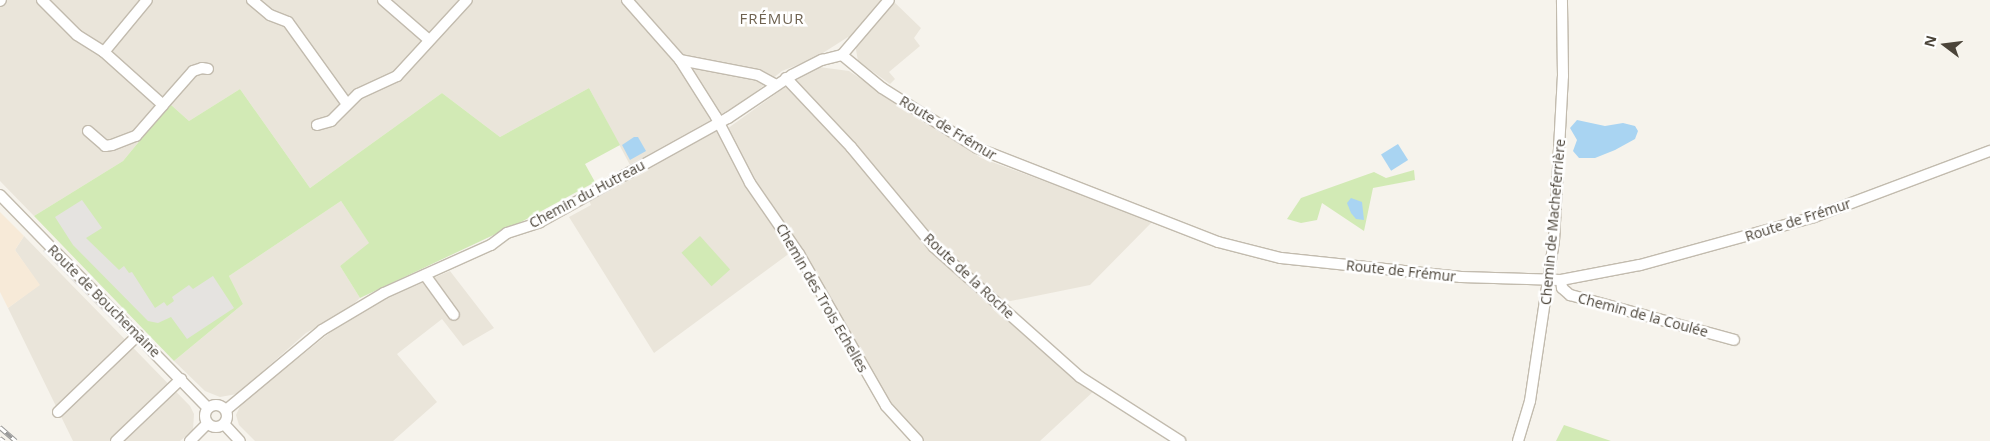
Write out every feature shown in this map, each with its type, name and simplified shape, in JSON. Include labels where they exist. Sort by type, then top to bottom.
[{"type":"street","points":[[42,0],[77,35],[104,52],[163,106]]},
{"type":"street","points":[[104,52],[147,0]]},
{"type":"street","points":[[252,0],[270,15],[288,22],[347,104]]},
{"type":"street","points":[[383,0],[429,40]]},
{"type":"street","points":[[317,126],[331,121],[358,94],[397,76],[467,0]]},
{"type":"street","name":"Chemin des Trois Echelles","points":[[627,0],[680,60],[750,183],[800,254],[886,406],[918,441]]},
{"type":"street","points":[[842,55],[889,0]]},
{"type":"street","name":"Chemin de Macheferrière","points":[[1518,441],[1530,401],[1550,280],[1562,104],[1562,0]]},
{"type":"street","name":"Chemin du Hutreau","points":[[226,410],[322,330],[384,293],[490,245],[507,233],[540,222],[718,124],[786,78],[822,60],[842,55]]},
{"type":"street","name":"Route de Frémur","points":[[842,55],[882,88],[977,148],[1243,250],[1281,258],[1461,277],[1561,280],[1640,265],[1804,220],[1990,151]]},
{"type":"street","points":[[680,60],[758,75],[776,85]]},
{"type":"street","points":[[88,131],[105,146],[136,136],[193,72],[202,68],[208,70]]},
{"type":"street","name":"Route de la Roche","points":[[786,78],[851,147],[934,247],[1080,377],[1180,441]]},
{"type":"street","name":"Route de Bouchemaine","points":[[0,195],[208,408]]},
{"type":"street","points":[[425,275],[454,315]]},
{"type":"street","name":"Chemin de la Coulée","points":[[1561,280],[1562,288],[1570,295],[1734,340]]},
{"type":"street","points":[[58,412],[138,335]]},
{"type":"street","points":[[116,441],[181,380]]},
{"type":"street","points":[[208,423],[204,415],[208,408],[226,410],[228,417],[224,424]]},
{"type":"street","points":[[190,441],[208,423],[224,424],[240,441]]},
{"type":"shaded area","points":[[0,0],[892,0],[921,28],[914,38],[920,46],[889,72],[895,79],[890,84],[858,61],[855,44],[848,37],[815,58],[782,71],[743,102],[630,165],[589,88],[500,137],[442,93],[310,188],[240,89],[189,121],[170,104],[123,161],[34,216],[0,181]]},
{"type":"shaded area","points":[[819,67],[849,71],[981,158],[1153,221],[1090,285],[996,304],[1096,389],[1040,441],[923,441],[890,408],[798,247],[654,353],[569,217],[591,205],[588,198],[717,129],[720,134],[795,80]]},
{"type":"shaded area","points":[[82,200],[102,228],[86,238],[119,270],[124,266],[129,273],[132,272],[155,308],[164,302],[167,306],[174,301],[172,297],[189,285],[193,289],[213,276],[234,308],[187,339],[171,317],[158,323],[148,321],[73,245],[55,217]]},
{"type":"shaded area","points":[[341,201],[370,244],[340,266],[360,298],[347,310],[306,333],[237,394],[220,397],[205,391],[174,361],[243,304],[229,276]]},
{"type":"shaded area","points":[[0,212],[24,236],[15,250],[40,285],[8,308],[0,292]]},
{"type":"shaded area","points":[[24,236],[190,406],[194,414],[193,430],[180,441],[73,441],[8,308],[39,285],[15,250]]},
{"type":"shaded area","points":[[45,249],[123,327],[121,329],[43,251]]},
{"type":"shaded area","points":[[450,271],[494,328],[463,346],[442,319],[397,354],[437,402],[393,441],[255,441],[239,425],[236,415],[241,404],[342,323],[391,296]]},
{"type":"green space","points":[[589,88],[620,145],[585,164],[595,182],[523,221],[360,298],[340,266],[369,243],[341,201],[229,276],[243,304],[174,361],[34,216],[123,161],[170,104],[189,121],[240,89],[310,188],[442,93],[500,137]]},
{"type":"green space","points":[[1414,170],[1415,180],[1373,188],[1364,231],[1322,203],[1317,220],[1301,223],[1287,219],[1301,198],[1374,172],[1386,178]]},
{"type":"green space","points":[[700,236],[730,269],[712,286],[681,253]]},
{"type":"green space","points":[[1564,425],[1611,441],[1556,441]]},
{"type":"water","points":[[1577,120],[1605,126],[1623,123],[1635,126],[1638,131],[1635,139],[1615,150],[1595,158],[1579,158],[1573,151],[1577,140],[1570,128]]},
{"type":"water","points":[[634,137],[638,137],[646,151],[630,160],[622,145]]},
{"type":"water","points":[[1398,144],[1408,160],[1391,171],[1381,155]]},
{"type":"water","points":[[1351,198],[1362,202],[1364,220],[1356,219],[1351,213],[1347,203]]},
{"type":"railway","points":[[0,427],[16,441]]},
{"type":"railway","points":[[0,438],[4,441]]},
{"type":"district","name":"FRÉMUR","points":[[772,19]]}]
